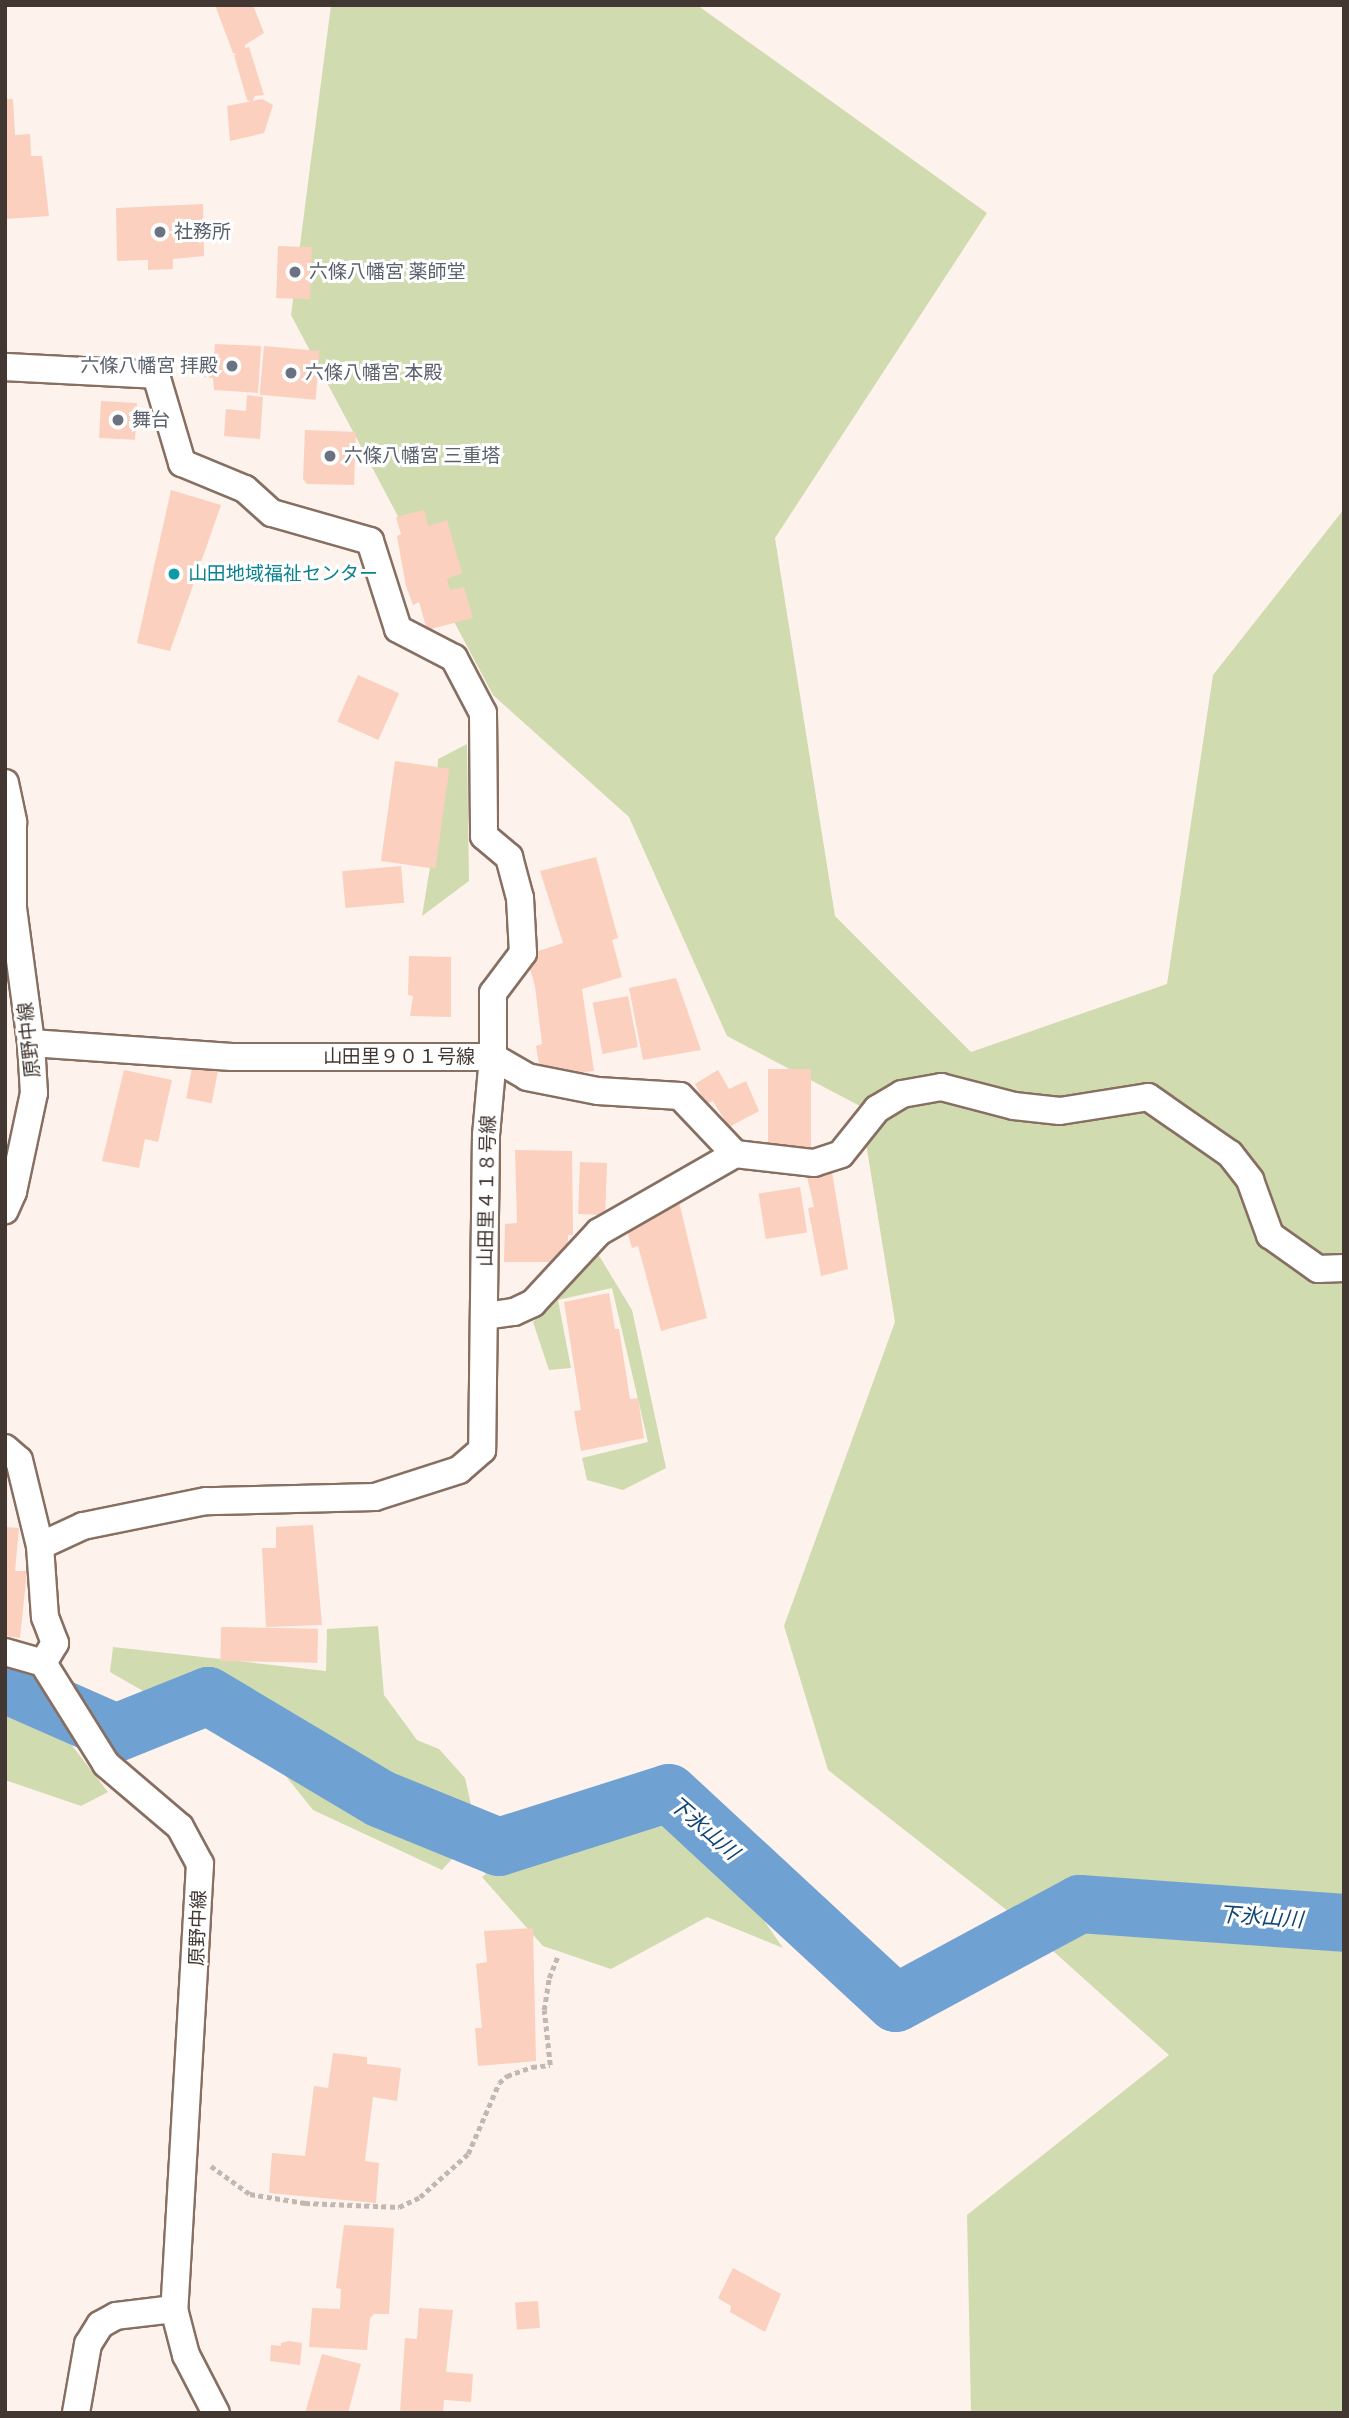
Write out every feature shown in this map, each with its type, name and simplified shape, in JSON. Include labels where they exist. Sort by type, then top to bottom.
[{"type":"street","name":"山田里４１８号線","points":[[5,367],[156,375],[182,463],[245,489],[272,513],[370,541],[398,629],[454,658],[483,713],[484,836],[509,857],[520,898],[523,953],[493,993],[493,1057],[486,1135],[482,1450],[459,1471],[375,1497],[206,1501],[83,1526],[40,1546]]},
{"type":"street","name":"原野中線","points":[[5,783],[13,822],[13,908],[31,1043],[34,1093],[13,1192],[5,1210]]},
{"type":"street","name":"山田里９０１号線","points":[[31,1043],[232,1056],[493,1057],[527,1077],[598,1091],[680,1096],[735,1154]]},
{"type":"street","points":[[485,1316],[514,1312],[533,1303],[599,1231],[735,1154],[814,1163],[841,1154],[877,1109],[902,1094],[940,1087],[1014,1106],[1060,1111],[1148,1097],[1230,1154],[1250,1180],[1270,1235],[1318,1269],[1344,1268]]},
{"type":"street","points":[[5,1448],[19,1460],[40,1546],[45,1617],[55,1643],[43,1664],[5,1652]]},
{"type":"street","name":"原野中線","points":[[43,1664],[106,1764],[180,1827],[201,1864],[174,2309],[186,2355],[216,2413]]},
{"type":"street","points":[[76,2413],[88,2344],[100,2325],[116,2316],[174,2309]]},
{"type":"path","points":[[183,2160],[213,2167],[250,2194],[305,2203],[399,2207],[420,2197],[468,2154],[499,2083],[507,2076],[532,2067],[550,2065],[544,2010],[549,1978],[558,1956]]},
{"type":"green space","points":[[331,5],[697,5],[987,213],[775,538],[835,916],[971,1052],[1167,984],[1213,675],[1344,509],[1344,2413],[971,2413],[967,2215],[1169,2055],[1013,1915],[828,1770],[784,1626],[895,1322],[860,1106],[727,1036],[629,817],[493,695],[291,315]]},
{"type":"green space","points":[[467,744],[469,881],[422,916],[434,843],[438,759]]},
{"type":"green space","points":[[598,1254],[632,1310],[666,1468],[623,1490],[587,1480],[582,1458],[648,1442],[612,1288],[558,1300],[571,1368],[549,1370],[533,1322]]},
{"type":"green space","points":[[378,1626],[384,1695],[417,1740],[439,1749],[465,1778],[477,1831],[442,1870],[313,1810],[281,1770],[110,1672],[113,1647],[326,1671],[327,1629]]},
{"type":"green space","points":[[5,1682],[49,1716],[108,1792],[81,1806],[5,1780]]},
{"type":"green space","points":[[665,1777],[783,1948],[707,1917],[611,1969],[543,1946],[482,1877],[561,1812]]},
{"type":"building","points":[[215,5],[253,5],[264,33],[245,45],[245,48],[249,47],[264,95],[255,96],[252,102],[247,100],[234,55],[237,55],[233,53]]},
{"type":"building","points":[[5,99],[13,99],[15,135],[30,134],[31,156],[42,156],[49,216],[5,219]]},
{"type":"building","points":[[262,99],[273,105],[264,133],[230,141],[227,106]]},
{"type":"building","name":"社務所","points":[[203,204],[204,256],[173,259],[173,269],[148,270],[148,260],[117,261],[116,208]]},
{"type":"building","name":"六條八幡宮 薬師堂","points":[[278,246],[312,247],[310,299],[276,298]]},
{"type":"building","name":"六條八幡宮 拝殿","points":[[215,344],[261,346],[258,393],[214,390],[213,378],[204,377],[206,355],[214,356]]},
{"type":"building","name":"六條八幡宮 本殿","points":[[264,346],[320,351],[316,400],[260,395]]},
{"type":"building","points":[[247,395],[263,397],[260,439],[224,436],[226,409],[246,411]]},
{"type":"building","name":"舞台","points":[[101,401],[137,403],[135,440],[99,438]]},
{"type":"building","name":"六條八幡宮 三重塔","points":[[305,430],[356,432],[354,485],[307,484],[303,479]]},
{"type":"building","name":"山田地域福祉センター","points":[[171,490],[221,505],[170,651],[137,643]]},
{"type":"building","points":[[424,510],[428,526],[447,520],[462,573],[447,579],[450,590],[464,587],[473,618],[427,630],[419,602],[413,605],[406,586],[397,536],[401,534],[396,517]]},
{"type":"building","points":[[358,675],[399,693],[378,740],[337,722]]},
{"type":"building","points":[[395,761],[449,769],[435,869],[381,861]]},
{"type":"building","points":[[596,857],[618,938],[612,940],[622,977],[582,989],[594,1071],[541,1077],[536,1046],[542,1044],[535,986],[526,955],[563,943],[540,871]]},
{"type":"building","points":[[401,866],[404,903],[345,908],[342,871]]},
{"type":"building","points":[[409,956],[451,957],[451,1017],[410,1016],[413,996],[408,995]]},
{"type":"building","points":[[676,978],[701,1050],[643,1060],[629,988]]},
{"type":"building","points":[[628,996],[638,1047],[603,1054],[593,1003]]},
{"type":"building","points":[[193,1063],[219,1068],[212,1103],[186,1098]]},
{"type":"building","points":[[768,1069],[811,1069],[811,1152],[768,1152]]},
{"type":"building","points":[[124,1070],[172,1080],[158,1142],[145,1139],[139,1168],[102,1161]]},
{"type":"building","points":[[718,1070],[729,1089],[746,1081],[759,1111],[729,1127],[713,1101],[706,1104],[695,1084]]},
{"type":"building","points":[[515,1150],[572,1151],[573,1235],[568,1235],[567,1262],[504,1262],[505,1224],[517,1223]]},
{"type":"building","points":[[580,1162],[607,1163],[605,1215],[578,1214]]},
{"type":"building","points":[[831,1166],[848,1269],[821,1276],[808,1208],[814,1207],[806,1172]]},
{"type":"building","points":[[800,1187],[807,1232],[766,1239],[759,1194]]},
{"type":"building","points":[[679,1202],[707,1318],[661,1331],[638,1246],[632,1248],[625,1224],[655,1207]]},
{"type":"building","points":[[609,1293],[615,1329],[619,1329],[630,1399],[638,1398],[644,1438],[581,1451],[574,1411],[581,1410],[564,1302]]},
{"type":"building","points":[[313,1525],[322,1625],[266,1627],[262,1548],[276,1548],[276,1527]]},
{"type":"building","points":[[5,1527],[19,1528],[15,1571],[27,1571],[20,1638],[5,1636]]},
{"type":"building","points":[[221,1627],[318,1629],[317,1663],[220,1661]]},
{"type":"building","points":[[533,1928],[536,2061],[478,2066],[475,2028],[482,2028],[476,1964],[487,1962],[484,1931]]},
{"type":"building","points":[[333,2053],[367,2057],[367,2064],[401,2068],[397,2101],[373,2097],[365,2161],[379,2163],[376,2203],[269,2193],[272,2153],[305,2156],[314,2086],[328,2088]]},
{"type":"building","points":[[344,2225],[394,2228],[389,2314],[374,2314],[370,2318],[367,2350],[309,2347],[312,2308],[340,2309],[341,2289],[336,2288]]},
{"type":"building","points":[[733,2268],[781,2294],[765,2332],[730,2312],[731,2306],[718,2298]]},
{"type":"building","points":[[538,2301],[540,2328],[517,2330],[515,2303]]},
{"type":"building","points":[[419,2308],[453,2310],[446,2372],[473,2374],[471,2402],[444,2400],[443,2413],[400,2413],[405,2338],[417,2339]]},
{"type":"building","points":[[281,2343],[302,2343],[300,2365],[270,2361],[271,2345],[281,2346]]},
{"type":"building","points":[[322,2354],[361,2364],[348,2413],[305,2413]]},
{"type":"waterway","name":"下氷山川","points":[[5,1684],[116,1733],[208,1696],[381,1799],[499,1847],[669,1793],[896,2003],[1080,1904],[1344,1923]]},
{"type":"place","name":"社務所","points":[[160,232]]},
{"type":"place","name":"六條八幡宮 薬師堂","points":[[295,272]]},
{"type":"place","name":"六條八幡宮 拝殿","points":[[232,366]]},
{"type":"place","name":"六條八幡宮 本殿","points":[[291,373]]},
{"type":"place","name":"舞台","points":[[118,420]]},
{"type":"place","name":"六條八幡宮 三重塔","points":[[330,456]]},
{"type":"place","name":"山田地域福祉センター","points":[[174,574]]}]
